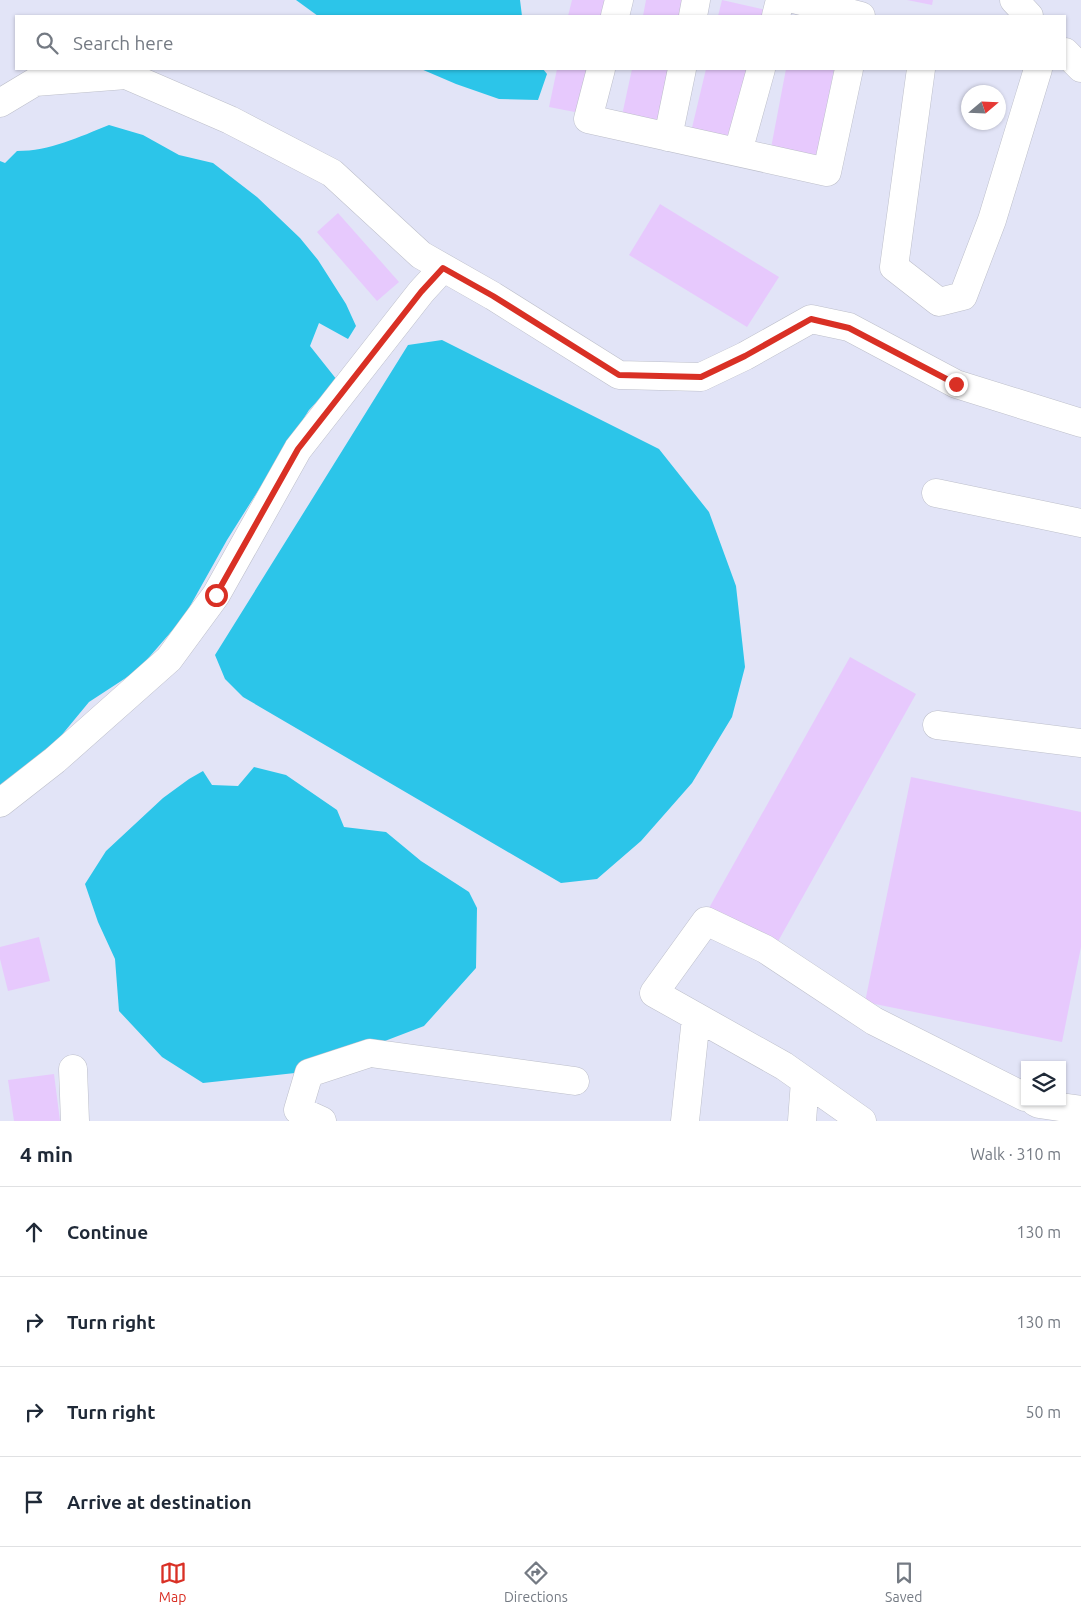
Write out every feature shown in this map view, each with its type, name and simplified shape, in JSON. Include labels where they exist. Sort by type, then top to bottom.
[{"type":"lane","points":[[614,15],[619,0]]},
{"type":"lane","points":[[692,15],[696,0]]},
{"type":"lane","points":[[776,15],[780,0]]},
{"type":"lane","points":[[797,0],[856,15]]},
{"type":"lane","points":[[1014,0],[1028,15]]},
{"type":"lane","points":[[1066,53],[1081,68]]},
{"type":"lane","points":[[601,70],[588,119],[827,172],[849,70]]},
{"type":"lane","points":[[668,137],[682,70]]},
{"type":"lane","points":[[738,152],[761,70]]},
{"type":"lane","points":[[921,70],[894,267],[939,302],[963,296],[992,220],[1038,70]]},
{"type":"lane","points":[[0,103],[35,82],[126,75],[230,120],[332,173],[421,255],[493,296],[619,375],[701,377],[745,356],[811,319],[849,328],[956,384],[1081,423]]},
{"type":"lane","points":[[0,803],[55,760],[169,659],[216,595],[298,449],[421,292],[443,268]]},
{"type":"lane","points":[[936,493],[1081,523]]},
{"type":"lane","points":[[937,725],[1081,743]]},
{"type":"lane","points":[[862,1121],[784,1066],[654,993],[706,921],[765,949],[874,1021],[1021,1095]]},
{"type":"lane","points":[[685,1121],[696,1018]]},
{"type":"lane","points":[[322,1121],[298,1110],[309,1073],[370,1053],[575,1081]]},
{"type":"lane","points":[[72,1069],[75,1121]]},
{"type":"lane","points":[[802,1121],[805,1081]]},
{"type":"lane","points":[[1053,1106],[1081,1110]]},
{"type":"shaded area","points":[[0,0],[1081,0],[1081,1121],[0,1121]]},
{"type":"water","points":[[296,0],[520,0],[522,15],[317,15]]},
{"type":"water","points":[[423,70],[544,70],[547,74],[538,100],[499,99]]},
{"type":"water","points":[[109,125],[143,135],[179,155],[213,163],[257,197],[300,238],[318,260],[346,304],[356,326],[348,339],[319,323],[310,346],[337,380],[309,410],[227,540],[184,617],[138,670],[89,702],[51,748],[0,786],[0,161],[5,163],[17,151],[53,146]]},
{"type":"water","points":[[442,340],[659,449],[709,512],[736,586],[745,667],[732,717],[692,783],[641,841],[597,879],[561,883],[243,697],[225,679],[215,655],[408,345]]},
{"type":"water","points":[[254,767],[286,775],[337,810],[344,827],[386,832],[421,861],[469,892],[477,908],[476,968],[424,1026],[304,1072],[203,1083],[162,1057],[119,1011],[115,959],[98,922],[85,884],[106,851],[163,798],[189,779],[203,771],[212,785],[238,786]]},
{"type":"building","points":[[572,0],[609,0],[605,15],[568,15]]},
{"type":"building","points":[[646,0],[688,0],[684,15],[643,15]]},
{"type":"building","points":[[722,0],[766,10],[765,15],[718,15]]},
{"type":"building","points":[[907,0],[933,0],[932,5]]},
{"type":"building","points":[[557,70],[594,70],[585,114],[549,107]]},
{"type":"building","points":[[632,70],[674,70],[662,129],[621,120]]},
{"type":"building","points":[[706,70],[753,70],[736,142],[691,132]]},
{"type":"building","points":[[786,70],[834,70],[817,157],[771,148]]},
{"type":"building","points":[[660,204],[779,277],[747,327],[629,255]]},
{"type":"building","points":[[338,213],[399,282],[377,301],[317,232]]},
{"type":"building","points":[[850,657],[916,694],[776,945],[709,908]]},
{"type":"building","points":[[911,777],[1081,812],[1081,947],[1062,1042],[865,1002]]},
{"type":"building","points":[[39,937],[50,981],[8,991],[0,959],[0,947]]},
{"type":"building","points":[[54,1074],[60,1121],[14,1121],[8,1080]]},
{"type":"route","points":[[216,595],[298,449],[421,292],[443,268],[493,296],[619,375],[701,377],[745,356],[811,319],[849,328],[956,384]]}]
